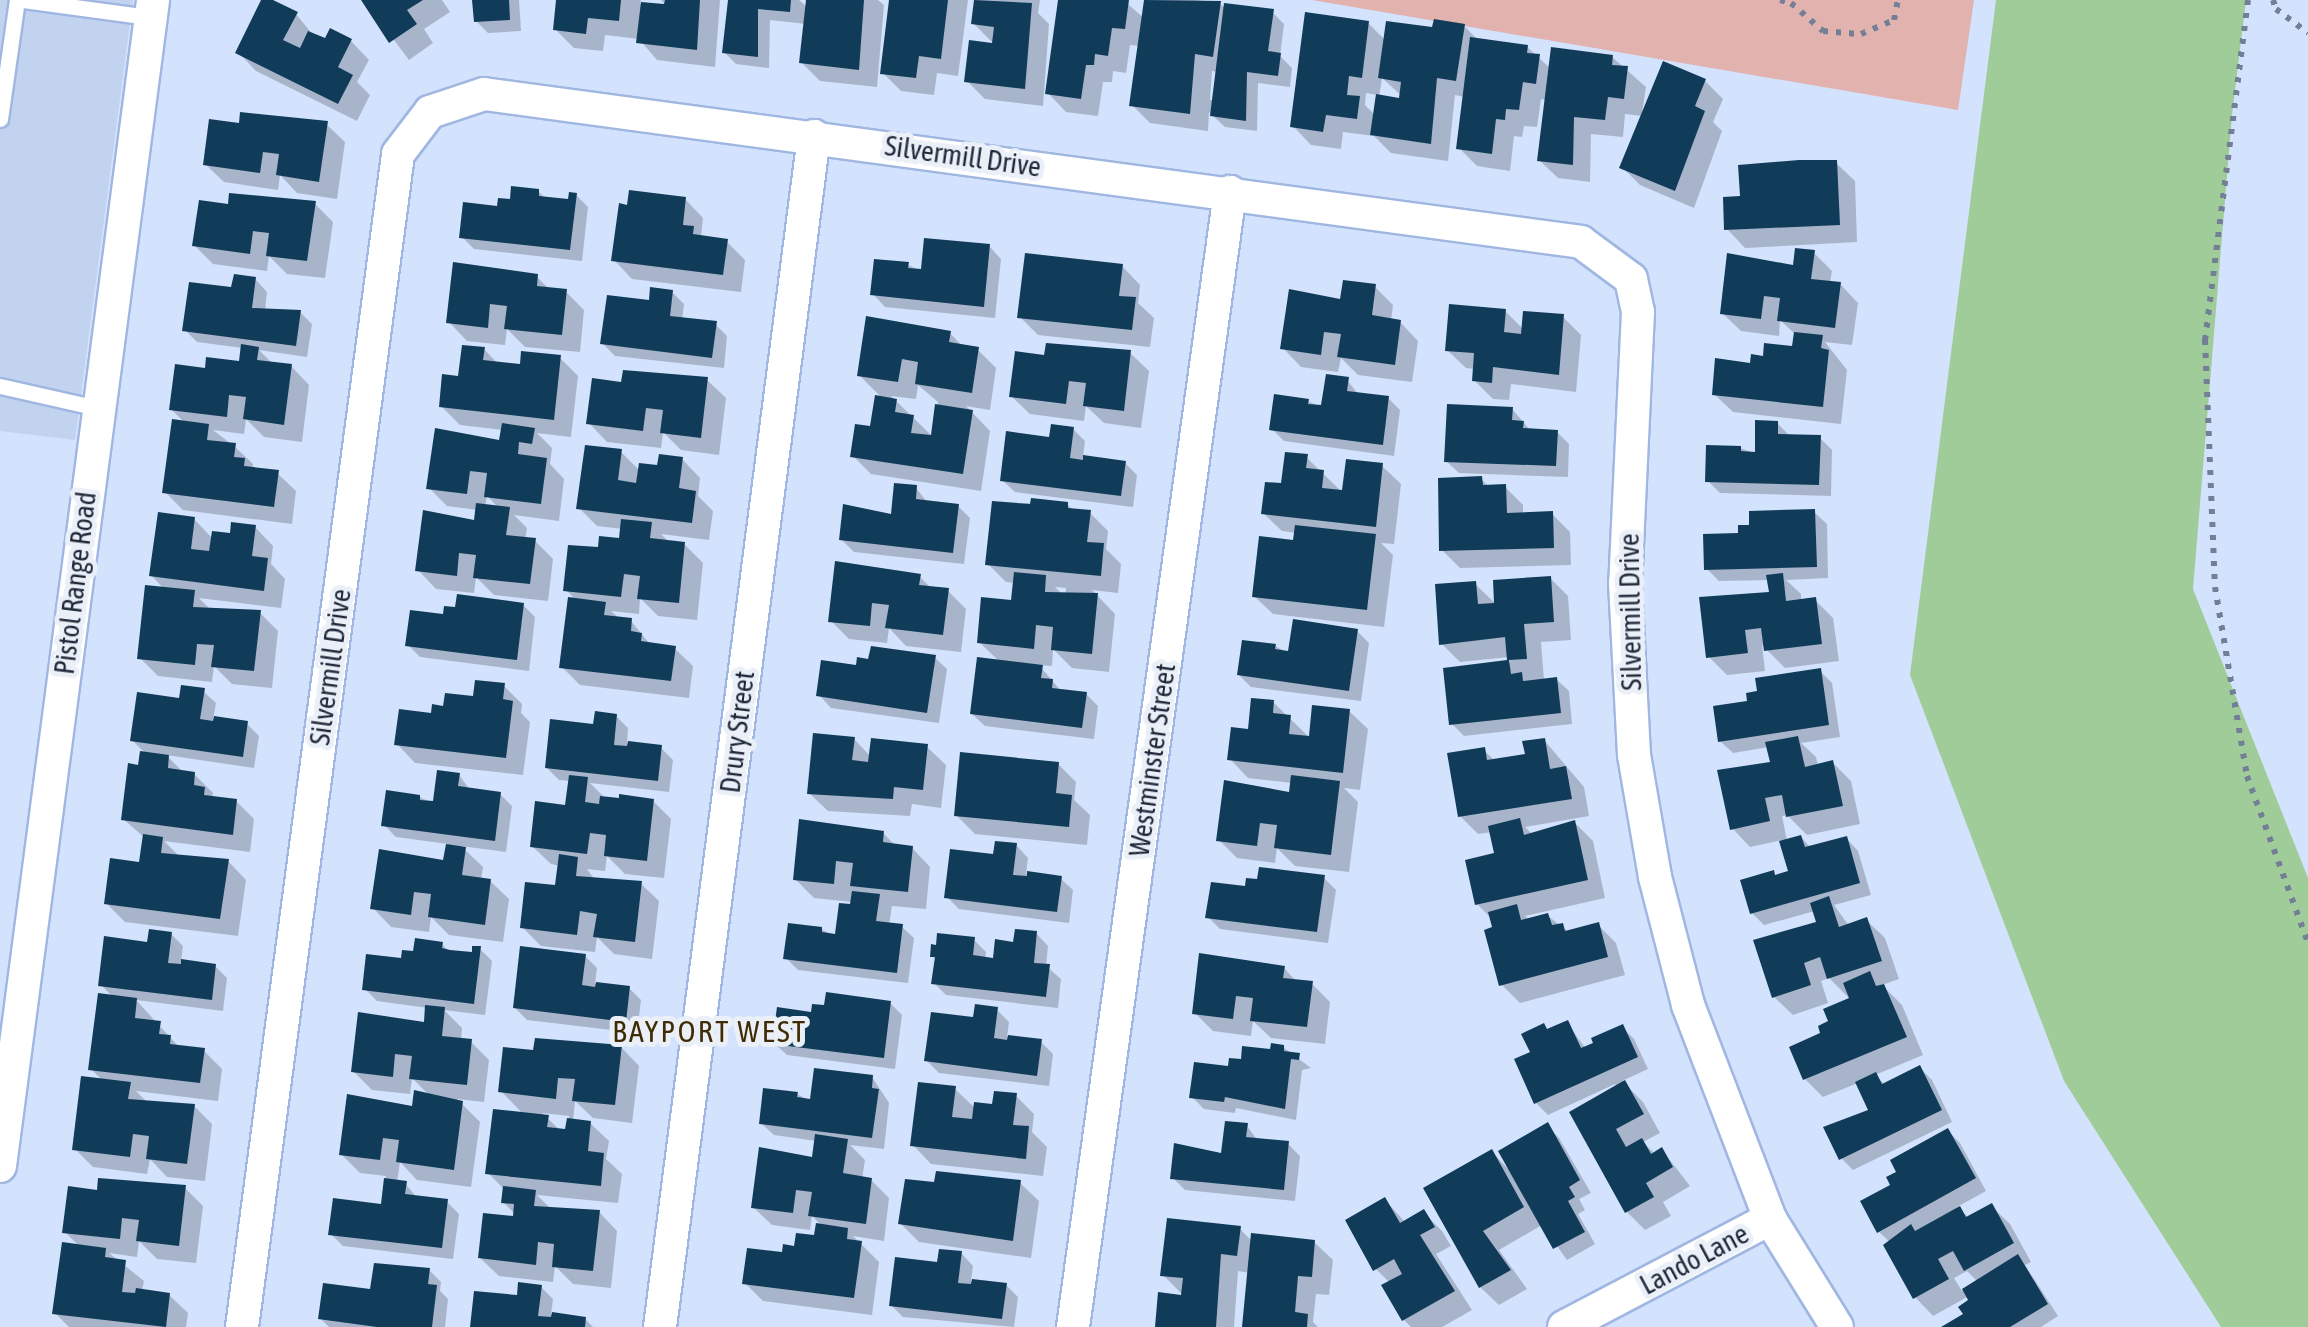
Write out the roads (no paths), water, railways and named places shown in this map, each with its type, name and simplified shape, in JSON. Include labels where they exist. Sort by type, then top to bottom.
[{"type":"street","name":"Pistol Range Road","points":[[0,1166],[151,8]]},
{"type":"street","name":"Silvermill Drive","points":[[242,1327],[398,154],[430,112],[484,94],[1581,242],[1631,279],[1638,312],[1625,584],[1634,755],[1654,878],[1688,1004],[1770,1219],[1837,1327]]},
{"type":"street","name":"Drury Street","points":[[660,1327],[814,136]]},
{"type":"street","name":"Westminster Street","points":[[1074,1327],[1230,192]]},
{"type":"street","name":"Lando Lane","points":[[1564,1327],[1770,1219]]},
{"type":"lane","points":[[0,119],[20,0],[151,8]]},
{"type":"lane","points":[[0,386],[98,408]]},
{"type":"district","name":"BAYPORT WEST","points":[[710,1031]]}]
